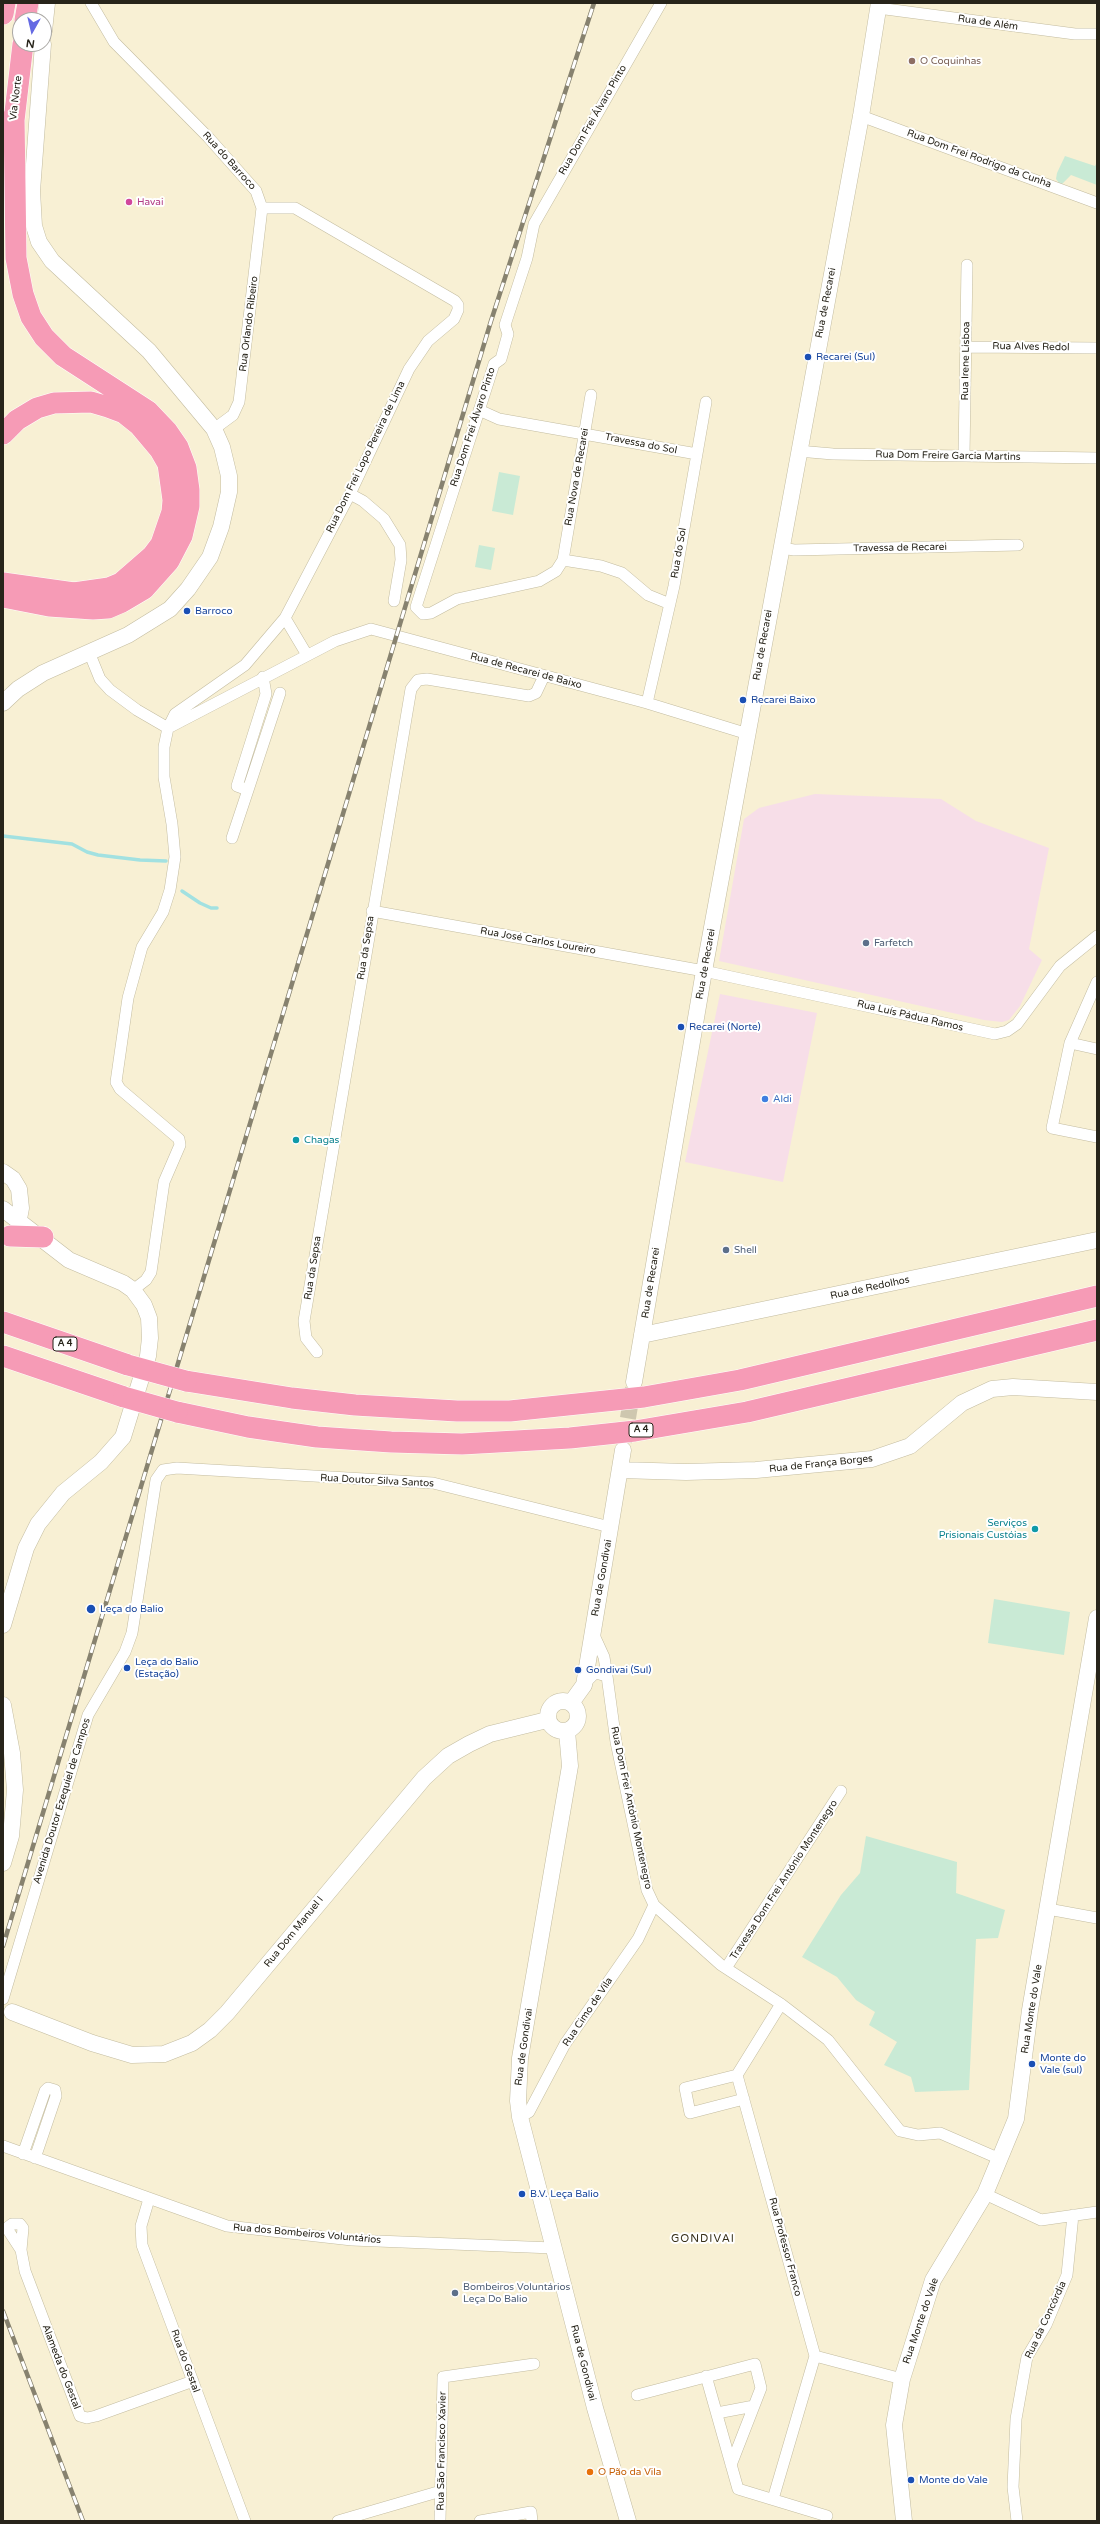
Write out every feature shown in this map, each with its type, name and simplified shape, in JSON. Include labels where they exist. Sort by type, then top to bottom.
[{"type":"highway","points":[[3,14],[5,3]]},
{"type":"highway","name":"Via Norte","points":[[3,224],[22,52]]},
{"type":"highway","points":[[3,597],[69,608],[93,610],[108,608],[122,602],[144,589],[169,561],[182,536],[189,500],[186,468],[178,446],[167,431],[148,410],[63,356],[44,337],[31,317],[23,294],[16,258],[14,115]]},
{"type":"highway","points":[[3,434],[17,420],[37,408],[54,403],[91,402],[108,406],[124,413],[139,425],[160,450],[168,464],[173,500],[172,512],[161,544],[152,556],[121,583],[109,588],[74,593],[3,583]]},
{"type":"highway","points":[[11,1220],[42,1237]]},
{"type":"highway","name":"A 4","points":[[3,1322],[128,1365],[186,1381],[255,1393],[347,1404],[457,1411],[510,1410],[644,1397],[740,1380],[1097,1296]]},
{"type":"highway","name":"A 4","points":[[3,1356],[124,1397],[177,1412],[248,1427],[309,1436],[391,1442],[462,1444],[570,1438],[635,1431],[747,1412],[1097,1330]]},
{"type":"street","name":"Rua do Barroco","points":[[91,3],[114,42],[208,136],[256,191],[262,208]]},
{"type":"street","name":"Rua Dom Frei Álvaro Pinto","points":[[563,560],[556,571],[539,582],[457,599],[431,613],[423,614],[416,607],[494,364],[501,359],[508,334],[505,326],[527,258],[534,224],[661,3]]},
{"type":"street","name":"Rua de Além","points":[[879,5],[1075,34],[1097,34]]},
{"type":"street","name":"Rua de Recarei","points":[[634,1382],[704,971],[782,548],[798,451],[861,116],[879,5]]},
{"type":"street","points":[[3,703],[18,689],[43,673],[128,635],[170,609],[188,589],[210,557],[221,527],[229,492],[229,476],[222,447],[214,429],[149,351],[52,261],[39,242],[34,226],[32,191],[42,52]]},
{"type":"street","name":"Rua Dom Frei Rodrigo da Cunha","points":[[861,116],[1097,203]]},
{"type":"street","name":"Rua Dom Frei Lopo Pereira de Lima","points":[[133,1290],[146,1280],[151,1272],[164,1182],[180,1144],[179,1139],[120,1089],[116,1082],[128,998],[142,947],[163,912],[170,890],[175,856],[172,824],[164,777],[164,746],[168,728],[175,714],[246,665],[285,618],[350,494],[409,368],[428,342],[454,319],[458,305],[455,301],[295,208],[262,208]]},
{"type":"street","name":"Rua Orlando Ribeiro","points":[[214,429],[233,415],[239,402],[262,208]]},
{"type":"street","name":"Rua Irene Lisboa","points":[[964,456],[967,265]]},
{"type":"street","name":"Rua Alves Redol","points":[[966,347],[1097,348]]},
{"type":"street","name":"Rua Nova de Recarei","points":[[563,560],[590,395]]},
{"type":"street","name":"Rua do Sol","points":[[647,704],[670,604],[706,402]]},
{"type":"street","name":"Travessa do Sol","points":[[479,410],[499,419],[697,454]]},
{"type":"street","name":"Rua Dom Freire Garcia Martins","points":[[798,451],[833,454],[1097,458]]},
{"type":"street","points":[[350,494],[364,501],[384,519],[400,545],[401,560],[394,601]]},
{"type":"street","name":"Travessa de Recarei","points":[[782,548],[794,550],[1018,545]]},
{"type":"street","points":[[563,560],[601,566],[622,574],[648,595],[670,604]]},
{"type":"street","points":[[89,652],[100,679],[110,690],[137,710],[168,728],[307,655],[285,618]]},
{"type":"street","name":"Rua de Recarei de Baixo","points":[[307,655],[335,641],[362,631],[379,630],[647,704],[748,734]]},
{"type":"street","name":"Rua da Sepsa","points":[[317,1352],[306,1338],[304,1320],[372,911],[411,689],[418,680],[427,679],[529,696],[536,693],[544,676]]},
{"type":"street","points":[[248,790],[237,786],[266,694],[263,677]]},
{"type":"street","points":[[232,838],[280,693]]},
{"type":"street","points":[[255,729],[267,733]]},
{"type":"street","name":"Rua José Carlos Loureiro","points":[[372,911],[704,971]]},
{"type":"street","name":"Rua Luís Pádua Ramos","points":[[704,971],[995,1034],[1007,1031],[1017,1024],[1054,972],[1097,936]]},
{"type":"street","points":[[1097,982],[1070,1043],[1052,1128],[1097,1137]]},
{"type":"street","points":[[1070,1043],[1097,1049]]},
{"type":"street","points":[[3,1172],[13,1179],[19,1189],[11,1220],[31,1223],[42,1237],[69,1260],[123,1283],[133,1290],[144,1305],[149,1318],[150,1338],[148,1356],[128,1427],[117,1446],[63,1493],[38,1524],[26,1548],[3,1625]]},
{"type":"street","name":"Rua de Redolhos","points":[[642,1335],[1097,1240]]},
{"type":"street","name":"Rua de França Borges","points":[[620,1470],[686,1472],[756,1470],[872,1459],[910,1446],[962,1403],[992,1389],[1013,1387],[1097,1392]]},
{"type":"street","name":"Rua de Gondivai","points":[[571,1703],[584,1685],[623,1450]]},
{"type":"street","name":"Rua Doutor Silva Santos","points":[[163,1470],[176,1468],[433,1483],[610,1527]]},
{"type":"street","name":"Avenida Doutor Ezequiel de Campos","points":[[3,1998],[88,1715],[122,1658],[132,1633],[156,1480],[163,1470]]},
{"type":"street","name":"Rua Monte do Vale","points":[[904,2521],[894,2425],[902,2379],[933,2280],[985,2194],[1016,2119],[1030,2010],[1097,1618]]},
{"type":"street","name":"Rua Dom Frei António Montenegro","points":[[593,1631],[604,1657],[616,1742],[647,1890],[654,1905],[726,1968],[781,2004],[828,2040],[900,2131],[918,2134],[940,2133],[1000,2159]]},
{"type":"street","points":[[584,1685],[593,1674],[599,1673],[607,1676]]},
{"type":"street","points":[[560,1701],[571,1703],[576,1707],[579,1718],[573,1728],[567,1731],[554,1729],[547,1720],[551,1707],[560,1701]]},
{"type":"street","points":[[3,1706],[12,1753],[15,1790],[11,1836],[3,1864]]},
{"type":"street","name":"Rua Dom Manuel I","points":[[12,2012],[92,2043],[132,2055],[164,2054],[192,2043],[210,2030],[226,2013],[424,1778],[448,1756],[490,1734],[547,1720]]},
{"type":"street","name":"Rua de Gondivai","points":[[567,1731],[570,1766],[520,2058],[518,2088],[520,2117],[595,2408],[628,2521]]},
{"type":"street","name":"Travessa Dom Frei António Montenegro","points":[[726,1968],[841,1791]]},
{"type":"street","name":"Rua Cimo de Vila","points":[[520,2117],[529,2112],[565,2044],[638,1939],[654,1905]]},
{"type":"street","points":[[1048,1909],[1097,1918]]},
{"type":"street","points":[[744,2099],[690,2113],[685,2088],[737,2075],[781,2004]]},
{"type":"street","name":"Rua Professor Franco","points":[[737,2075],[815,2356]]},
{"type":"street","points":[[23,2154],[45,2091],[48,2088],[55,2090],[56,2096],[35,2158]]},
{"type":"street","name":"Rua dos Bombeiros Voluntários","points":[[3,2146],[227,2226],[258,2231],[352,2240],[553,2248]]},
{"type":"street","points":[[985,2194],[1041,2220],[1097,2212]]},
{"type":"street","name":"Rua do Gestal","points":[[149,2199],[141,2226],[142,2245],[245,2521]]},
{"type":"street","name":"Rua da Concórdia","points":[[1017,2521],[1013,2487],[1016,2419],[1027,2357],[1046,2325],[1067,2275],[1073,2215]]},
{"type":"street","name":"Alameda do Gestal","points":[[20,2250],[25,2271],[80,2416],[87,2418],[96,2416],[193,2381]]},
{"type":"street","points":[[773,2499],[815,2356],[902,2379]]},
{"type":"street","name":"Rua São Francisco Xavier","points":[[440,2521],[443,2377],[534,2364]]},
{"type":"street","points":[[637,2395],[755,2364],[761,2388],[731,2465]]},
{"type":"street","points":[[706,2376],[738,2489],[827,2516]]},
{"type":"street","points":[[717,2413],[754,2406]]},
{"type":"street","points":[[338,2521],[440,2491]]},
{"type":"street","points":[[480,2521],[530,2512],[532,2521]]},
{"type":"shaded area","points":[[815,794],[941,799],[976,821],[1049,848],[1029,949],[1042,960],[1020,1006],[1009,1020],[1002,1022],[984,1020],[719,961],[744,819],[759,808]]},
{"type":"shaded area","points":[[720,994],[817,1013],[783,1182],[685,1162]]},
{"type":"green space","points":[[1065,156],[1095,166],[1097,162],[1097,185],[1071,175],[1062,184],[1059,183],[1056,179],[1057,173]]},
{"type":"green space","points":[[499,472],[520,476],[513,515],[492,511]]},
{"type":"green space","points":[[479,545],[495,548],[491,570],[475,567]]},
{"type":"green space","points":[[994,1599],[1070,1612],[1064,1655],[988,1643]]},
{"type":"green space","points":[[866,1836],[957,1862],[956,1893],[1005,1910],[998,1938],[976,1939],[969,2090],[915,2092],[911,2077],[884,2065],[897,2042],[869,2025],[875,2012],[856,2000],[837,1977],[802,1957],[841,1895],[860,1873]]},
{"type":"waterway","points":[[3,836],[72,844],[87,852],[98,855],[140,860],[166,861]]},
{"type":"waterway","points":[[182,891],[200,903],[211,908],[217,908]]},
{"type":"tunnel","points":[[624,1442],[633,1388]]},
{"type":"railway","points":[[3,1946],[491,321],[594,3]]},
{"type":"railway","points":[[3,2311],[83,2521]]},
{"type":"place","name":"O Coquinhas","points":[[912,61]]},
{"type":"place","name":"Havai","points":[[129,202]]},
{"type":"place","name":"Recarei (Sul)","points":[[808,357]]},
{"type":"place","name":"Barroco","points":[[187,611]]},
{"type":"place","name":"Recarei Baixo","points":[[743,700]]},
{"type":"place","name":"Farfetch","points":[[866,943]]},
{"type":"place","name":"Recarei (Norte)","points":[[681,1027]]},
{"type":"place","name":"Aldi","points":[[765,1099]]},
{"type":"place","name":"Chagas","points":[[296,1140]]},
{"type":"place","name":"Shell","points":[[726,1250]]},
{"type":"place","name":"Serviços Prisionais Custóias","points":[[1035,1529]]},
{"type":"place","name":"Leça do Balio","points":[[91,1609]]},
{"type":"place","name":"Leça do Balio (Estação)","points":[[127,1668]]},
{"type":"place","name":"Gondivai (Sul)","points":[[578,1670]]},
{"type":"place","name":"Monte do Vale (sul)","points":[[1032,2064]]},
{"type":"place","name":"B.V. Leça Balio","points":[[522,2194]]},
{"type":"place","name":"Bombeiros Voluntários Leça Do Balio","points":[[455,2293]]},
{"type":"place","name":"O Pão da Vila","points":[[590,2472]]},
{"type":"place","name":"Monte do Vale","points":[[911,2480]]},
{"type":"district","name":"GONDIVAI","points":[[703,2239]]}]
